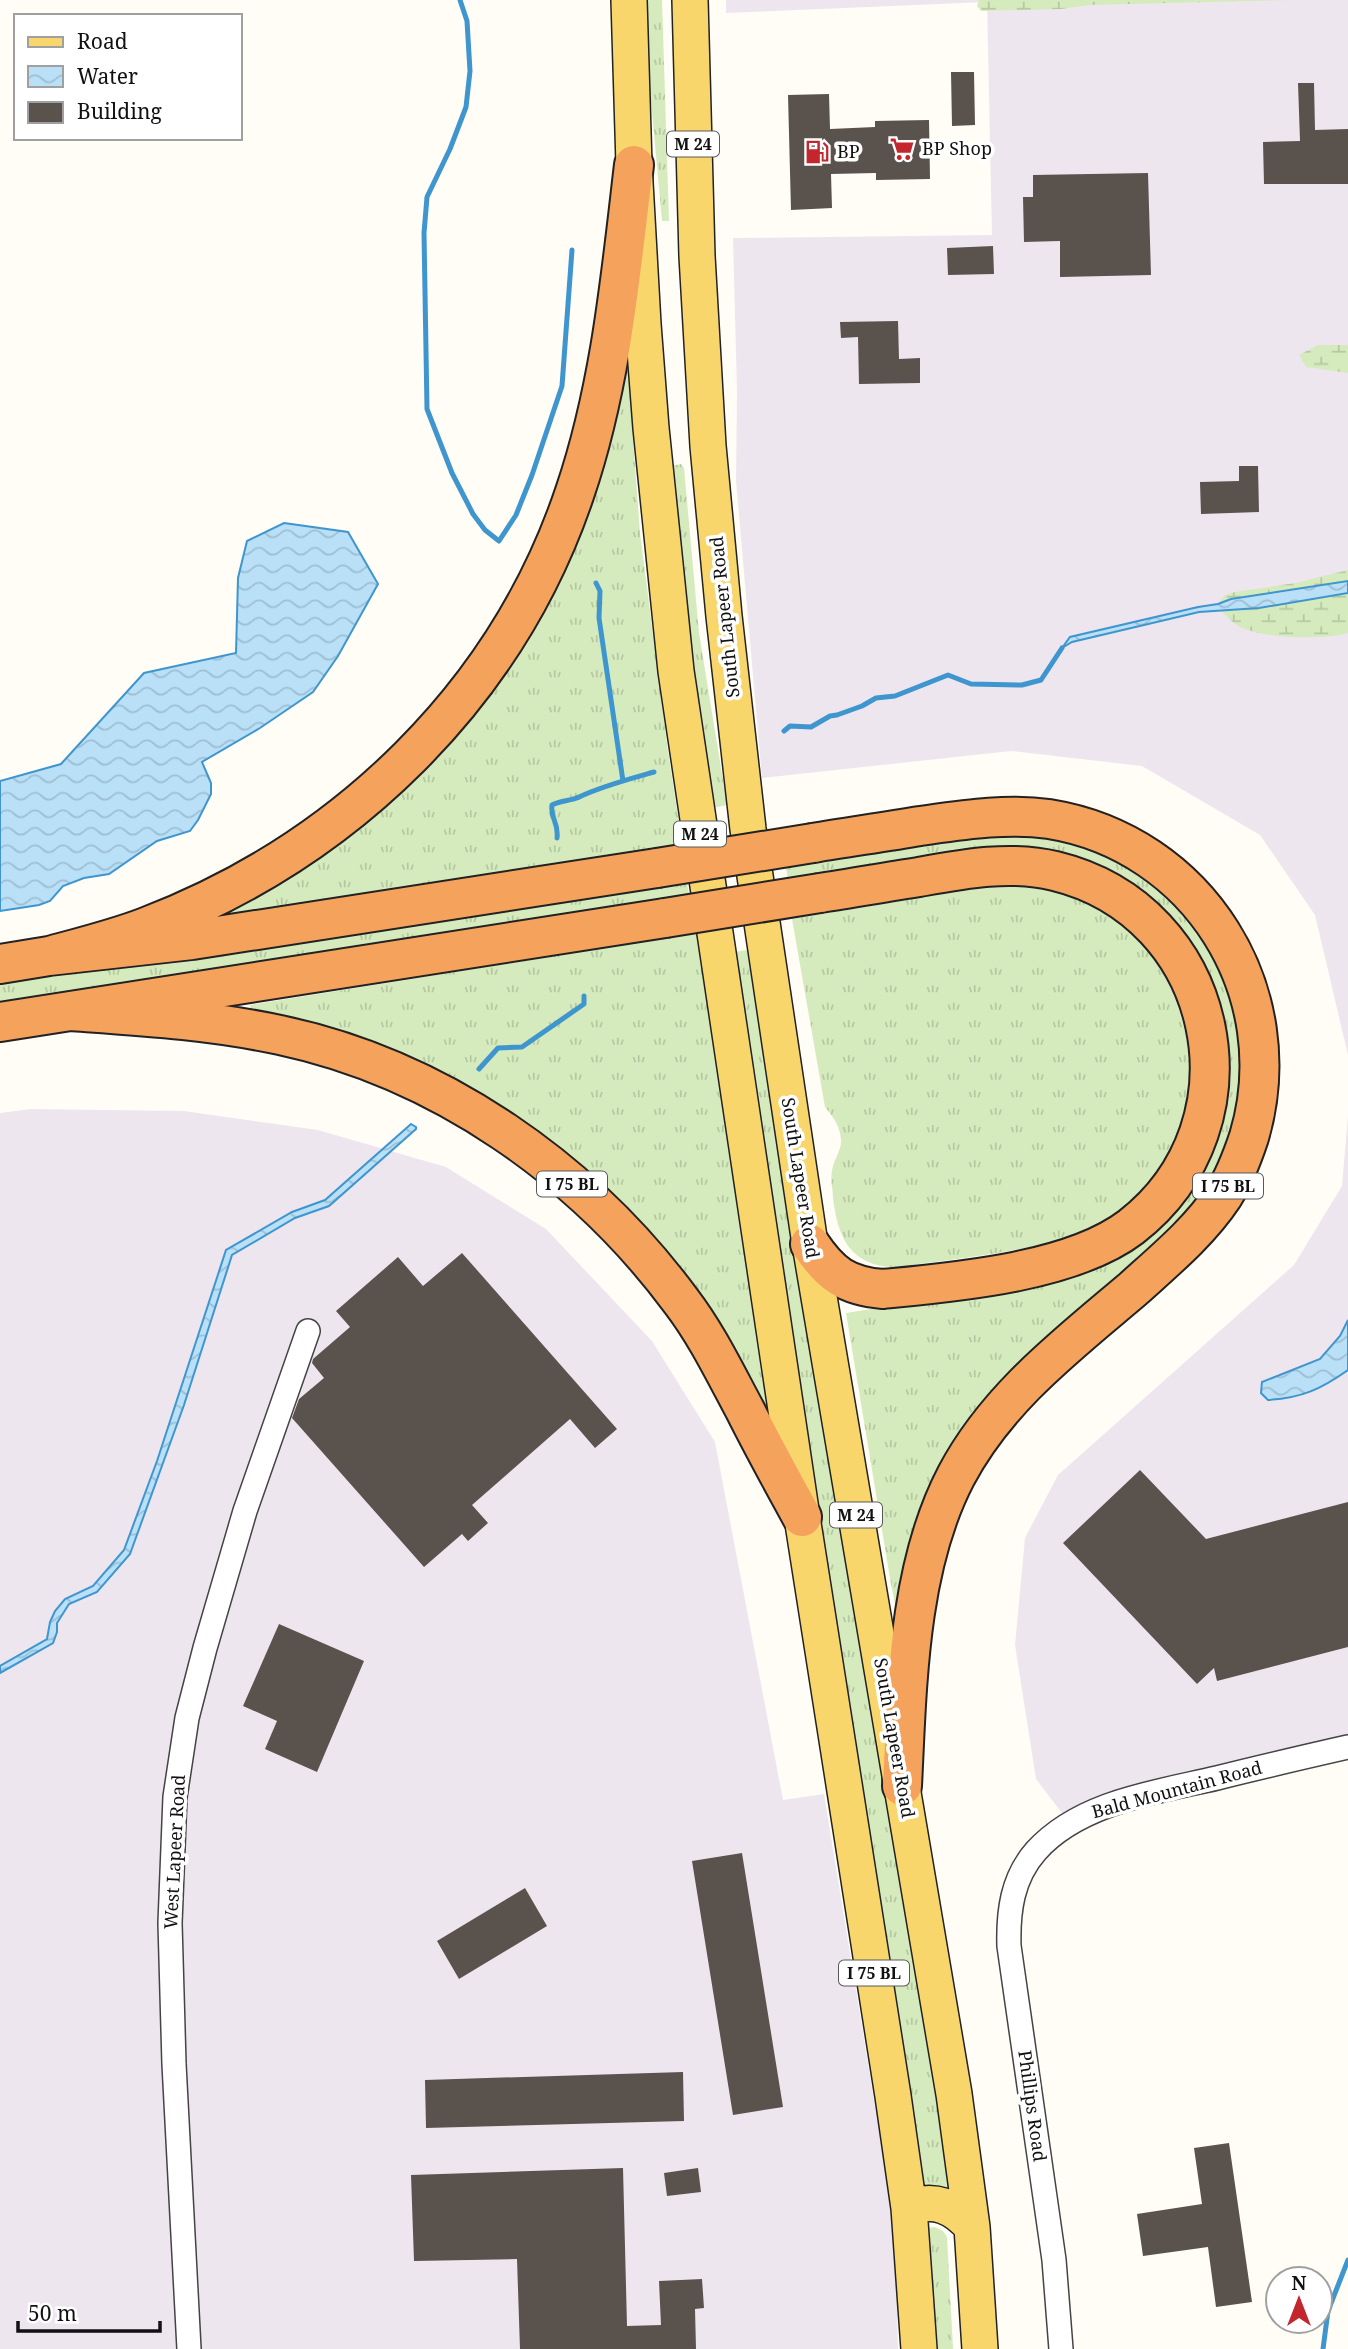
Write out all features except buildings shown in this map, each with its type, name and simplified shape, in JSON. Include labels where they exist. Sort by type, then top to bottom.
[{"type":"highway","points":[[49,956],[156,922],[245,881],[286,856],[348,814],[401,768],[467,695],[523,609],[576,491],[608,358],[634,165]]},
{"type":"highway","name":"I 75 BL","points":[[0,964],[192,940],[985,817],[1020,817],[1076,825],[1131,846],[1174,878],[1211,917],[1225,937],[1250,993],[1259,1050],[1258,1095],[1243,1156],[1223,1196],[1209,1215],[1174,1253],[1021,1387],[983,1433],[955,1478],[933,1532],[919,1599],[907,1692],[902,1786]]},
{"type":"highway","points":[[70,1011],[988,867],[1042,869],[1085,880],[1112,893],[1140,913],[1162,934],[1180,959],[1202,1009],[1210,1063],[1209,1089],[1196,1140],[1187,1162],[1172,1186],[1150,1211],[1129,1228],[1088,1251],[1031,1268],[883,1289],[863,1288],[838,1276],[819,1258],[810,1244]]},
{"type":"highway","name":"I 75 BL","points":[[0,1022],[70,1011],[204,1021],[281,1035],[365,1061],[431,1089],[520,1143],[593,1202],[656,1268],[682,1302],[724,1370],[802,1517]]},
{"type":"main road","name":"M 24","points":[[629,0],[634,165],[651,428],[676,671],[802,1517]]},
{"type":"main road","name":"South Lapeer Road","points":[[690,0],[697,256],[708,446],[748,829],[810,1244],[948,2055],[972,2227],[980,2349]]},
{"type":"main road","points":[[651,428],[658,440],[667,445],[708,446]]},
{"type":"main road","name":"I 75 BL","points":[[802,1517],[909,2208],[919,2349]]},
{"type":"main road","points":[[909,2208],[927,2203],[940,2204],[962,2216],[972,2227]]},
{"type":"street","name":"West Lapeer Road","points":[[189,2349],[174,2064],[170,1923],[175,1797],[187,1718],[205,1648],[245,1511],[308,1331]]},
{"type":"street","name":"Bald Mountain Road","points":[[1024,1867],[1049,1838],[1080,1817],[1098,1810],[1191,1784],[1348,1747]]},
{"type":"street","name":"Phillips Road","points":[[1024,1867],[1012,1897],[1009,1946],[1054,2260],[1061,2349]]},
{"type":"shaded area","points":[[726,0],[1348,0],[1348,1055],[1315,915],[1260,835],[1142,766],[1011,751],[762,778],[736,481],[733,238],[992,235],[987,2],[726,13]]},
{"type":"shaded area","points":[[31,1109],[184,1111],[318,1130],[446,1167],[546,1229],[652,1341],[715,1442],[783,1800],[824,1794],[875,2106],[889,2167],[901,2257],[897,2309],[898,2349],[0,2349],[0,1113]]},
{"type":"shaded area","points":[[1348,1116],[1348,1737],[1065,1817],[1036,1779],[1015,1645],[1025,1538],[1058,1475],[1294,1265],[1342,1186]]},
{"type":"green space","points":[[644,0],[662,0],[669,221],[662,221]]},
{"type":"green space","points":[[979,0],[1293,0],[1090,5],[1061,9],[981,11],[977,6]]},
{"type":"green space","points":[[1318,345],[1348,345],[1348,373],[1306,367],[1299,355]]},
{"type":"green space","points":[[618,370],[628,370],[640,533],[683,848],[197,926],[460,719]]},
{"type":"green space","points":[[681,464],[684,468],[699,633],[727,805],[712,808],[700,738],[671,466]]},
{"type":"green space","points":[[1348,570],[1348,581],[1231,599],[1218,604],[1225,595],[1235,592],[1295,583]]},
{"type":"green space","points":[[1348,593],[1348,633],[1337,635],[1294,637],[1264,634],[1237,626],[1219,609],[1259,608]]},
{"type":"green space","points":[[974,831],[1066,835],[1149,873],[1223,961],[1249,1075],[1216,1188],[1040,1354],[900,1607],[895,1604],[891,1584],[846,1313],[1047,1281],[1104,1262],[1225,1081],[1126,883],[1101,868],[1074,858],[788,879],[785,862]]},
{"type":"green space","points":[[686,877],[689,894],[0,1003],[0,984]]},
{"type":"green space","points":[[1012,885],[1054,890],[1094,903],[1135,935],[1154,959],[1179,1010],[1187,1043],[1189,1075],[1185,1108],[1176,1138],[1161,1167],[1140,1193],[1114,1215],[1093,1227],[1040,1245],[981,1256],[899,1267],[870,1263],[850,1249],[835,1213],[831,1174],[841,1144],[840,1135],[836,1122],[825,1107],[792,919],[984,887]]},
{"type":"green space","points":[[698,933],[769,1406],[755,1408],[619,1210],[251,1015],[250,1005]]},
{"type":"green space","points":[[747,950],[837,1509],[916,1958],[951,2192],[924,2187],[921,2184],[734,952]]},
{"type":"green space","points":[[935,2227],[947,2237],[953,2349],[934,2349],[926,2228]]},
{"type":"water","points":[[284,523],[348,532],[378,584],[338,656],[313,692],[260,728],[202,762],[211,783],[211,794],[190,831],[157,841],[109,874],[84,878],[63,886],[50,901],[0,911],[0,781],[61,764],[144,673],[236,653],[238,578],[247,541]]},
{"type":"water","points":[[1348,581],[1348,593],[1259,608],[1199,612],[1072,642],[1062,648],[1070,637],[1231,599]]},
{"type":"water","points":[[411,1124],[416,1129],[329,1206],[295,1218],[232,1255],[184,1405],[130,1554],[97,1592],[69,1604],[57,1623],[53,1643],[0,1673],[0,1666],[47,1639],[50,1622],[65,1599],[93,1586],[124,1550],[157,1461],[226,1250],[292,1212],[325,1200]]},
{"type":"water","points":[[1348,1320],[1348,1370],[1301,1395],[1268,1400],[1261,1393],[1262,1382],[1320,1359],[1340,1336]]},
{"type":"waterway","points":[[460,0],[467,21],[470,71],[466,107],[427,197],[424,233],[427,409],[452,473],[473,514],[485,530],[499,541],[516,515],[562,386],[572,250]]},
{"type":"waterway","points":[[596,583],[600,591],[599,618],[623,781]]},
{"type":"waterway","points":[[784,731],[790,726],[811,727],[830,716],[862,706],[876,698],[895,696],[948,675],[971,684],[1022,685],[1041,680],[1062,648]]},
{"type":"waterway","points":[[557,838],[552,805],[654,772]]},
{"type":"waterway","points":[[479,1069],[498,1048],[522,1047],[584,1004],[584,996]]},
{"type":"waterway","points":[[1323,2349],[1328,2311],[1348,2260]]},
{"type":"place","name":"BP Shop","points":[[902,149]]},
{"type":"place","name":"BP","points":[[817,152]]}]
